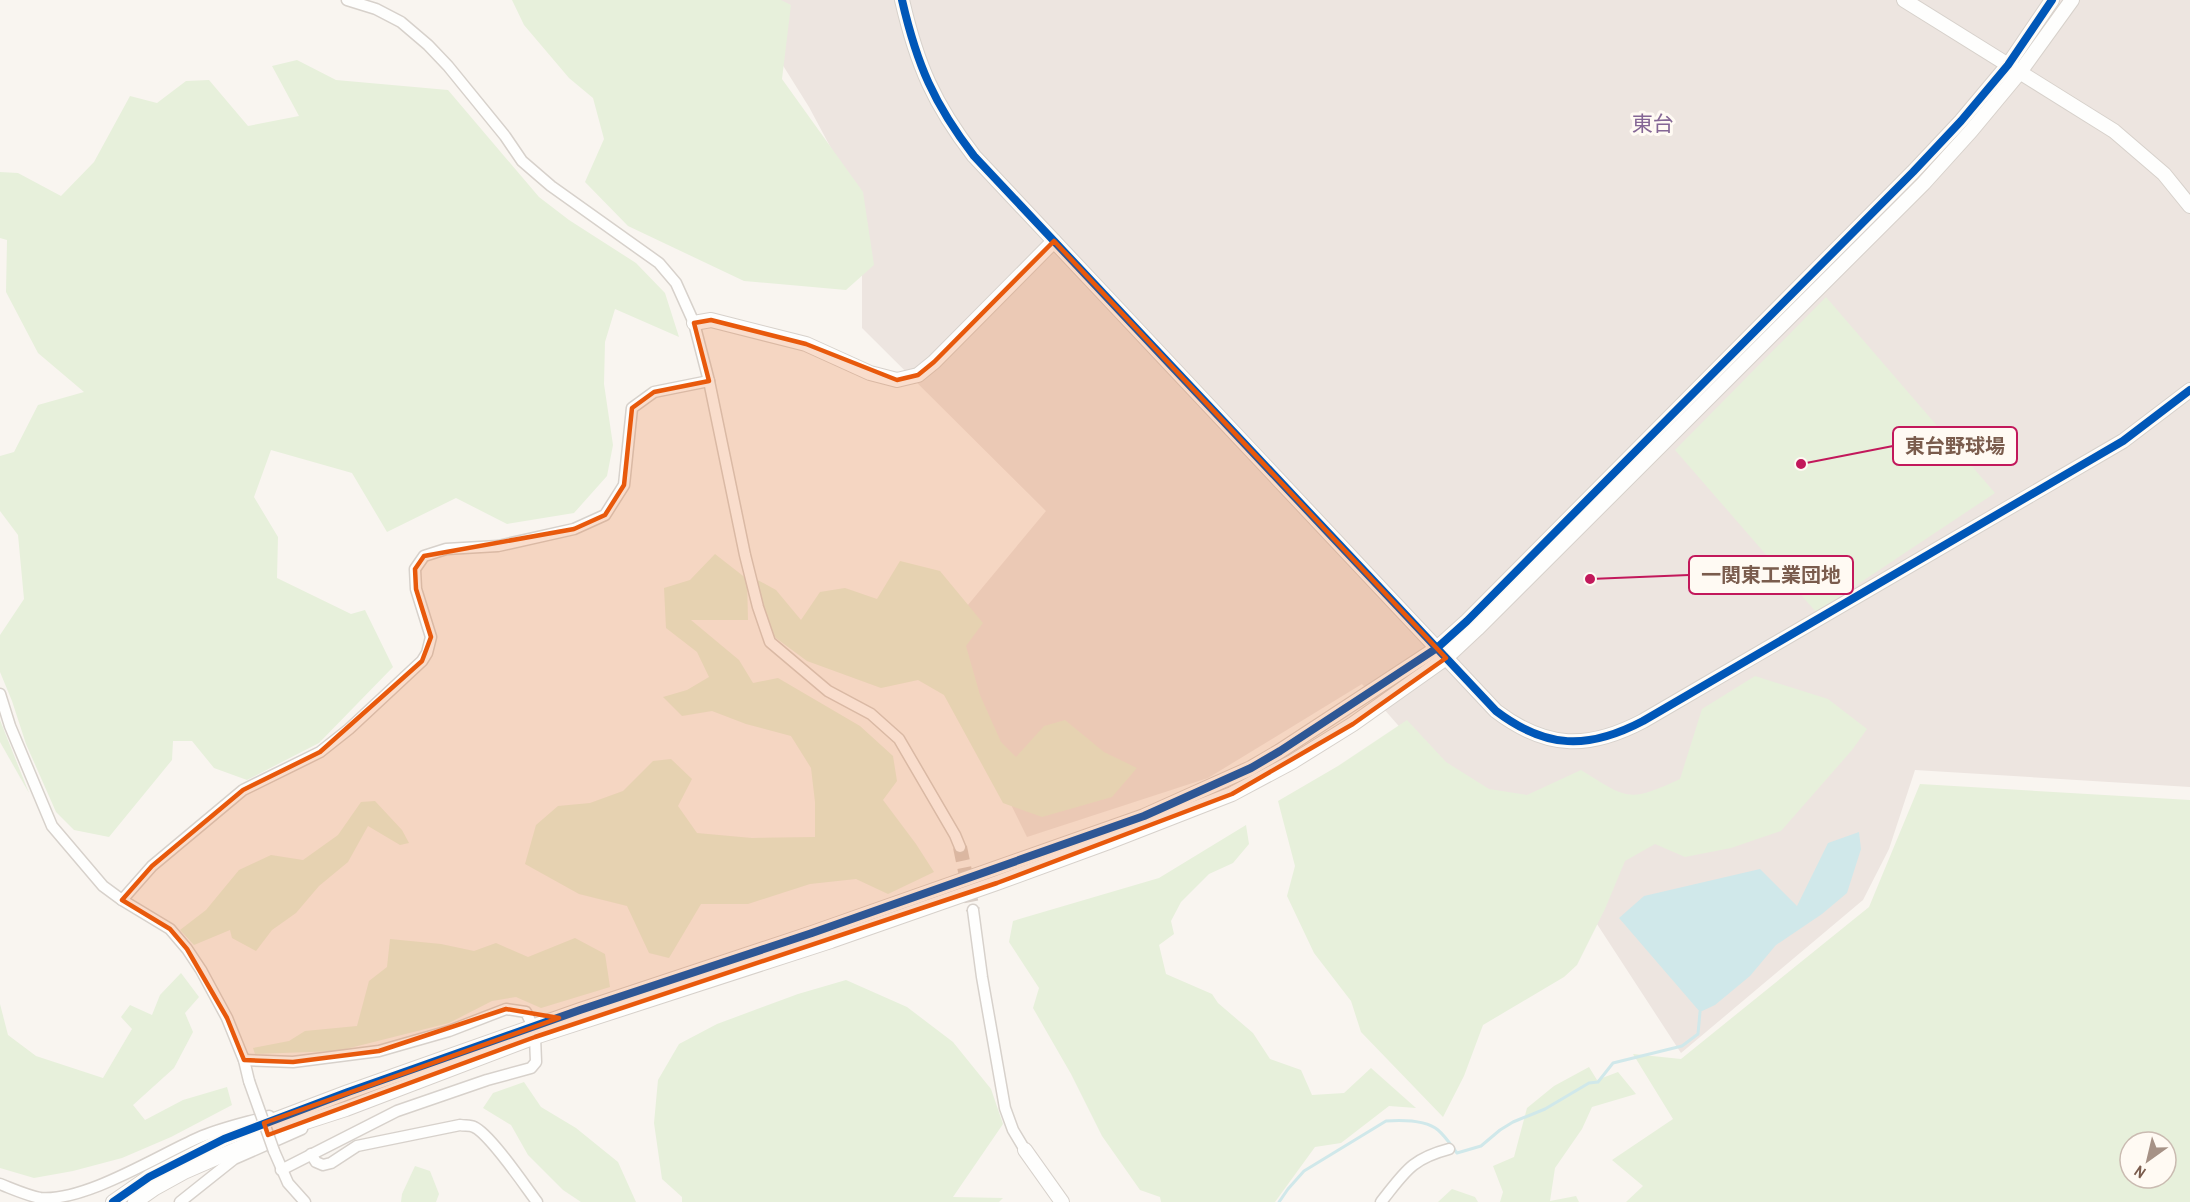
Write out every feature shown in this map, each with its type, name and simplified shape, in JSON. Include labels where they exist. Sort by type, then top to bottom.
[{"type":"street","points":[[347,0],[376,9],[401,22],[428,45],[506,136],[522,161],[551,186],[659,263],[676,283],[694,323],[709,381],[745,555],[758,607],[770,642],[828,691],[871,714],[899,739],[956,835],[960,847]]},
{"type":"street","points":[[902,0],[911,39],[930,90],[951,126],[974,156],[1496,711],[1527,731],[1544,738],[1580,742],[1619,734],[2122,441],[2190,390]]},
{"type":"street","points":[[1904,0],[2114,131],[2164,174],[2190,206]]},
{"type":"street","points":[[2014,69],[2052,0]]},
{"type":"street","points":[[0,1185],[41,1198],[74,1195],[133,1173],[198,1138],[819,945],[986,887],[1109,843],[1232,794],[1292,762],[1353,724],[1442,653],[1529,578],[1924,183],[1971,131],[2014,69],[2072,0]]},
{"type":"street","points":[[694,323],[711,320],[806,344],[870,373],[897,380],[918,375],[934,362],[1054,241]]},
{"type":"street","points":[[122,900],[152,866],[243,790],[320,752],[349,729],[422,661],[427,653],[431,637],[416,589],[415,569],[424,556],[446,549],[498,546],[574,529],[605,515],[624,485],[632,408],[654,392],[709,381]]},
{"type":"street","points":[[0,694],[10,726],[52,826],[103,886],[170,929],[201,970],[227,1018],[244,1060],[249,1081],[281,1170],[294,1193],[305,1202]]},
{"type":"street","points":[[973,910],[982,977],[1005,1108],[1013,1130],[1025,1150],[1062,1202]]},
{"type":"street","points":[[244,1060],[292,1062],[379,1051],[449,1031],[506,1009],[526,1012],[534,1032],[536,1062],[531,1068],[487,1080],[397,1111],[281,1170]]},
{"type":"street","points":[[180,1202],[234,1159],[346,1109],[534,1032]]},
{"type":"street","points":[[113,1202],[149,1177],[224,1138],[348,1092]]},
{"type":"street","points":[[135,1202],[154,1188],[218,1156],[278,1131],[346,1109]]},
{"type":"street","points":[[311,1155],[316,1162],[323,1165],[331,1163],[357,1146],[460,1125],[473,1126],[505,1160],[537,1202]]},
{"type":"street","points":[[1381,1202],[1413,1164],[1449,1149]]},
{"type":"highlighted area","points":[[1054,241],[1446,658],[1353,724],[1232,794],[997,883],[535,1037],[268,1135],[264,1123],[559,1018],[506,1009],[379,1051],[293,1062],[244,1060],[227,1018],[187,949],[170,929],[122,900],[152,866],[243,790],[320,752],[422,661],[431,637],[416,589],[415,569],[424,556],[574,529],[605,515],[624,485],[632,408],[654,392],[709,381],[694,323],[711,320],[806,344],[897,380],[918,375],[934,362]]},
{"type":"shaded area","points":[[742,0],[2190,0],[2190,787],[1915,770],[1889,849],[1863,900],[1681,1053],[1539,835],[1439,772],[1362,684],[1208,778],[1027,837],[933,647],[1046,511],[862,328],[862,206],[809,107]]},
{"type":"green space","points":[[512,0],[781,0],[791,5],[782,79],[863,192],[874,265],[846,290],[744,281],[628,226],[585,182],[604,139],[593,98],[569,78],[524,25]]},
{"type":"green space","points":[[297,60],[336,80],[448,90],[539,197],[569,220],[636,263],[665,293],[679,337],[615,309],[605,342],[604,384],[613,445],[607,476],[574,513],[507,524],[456,498],[387,532],[352,473],[271,450],[254,497],[278,537],[277,578],[351,614],[365,610],[393,667],[319,743],[247,780],[214,768],[192,741],[173,741],[172,760],[109,837],[74,830],[56,812],[26,744],[0,672],[0,635],[24,599],[18,535],[0,511],[0,456],[14,452],[38,405],[84,392],[38,353],[6,292],[7,240],[0,238],[0,172],[18,173],[61,196],[94,162],[130,96],[157,103],[186,81],[209,80],[248,126],[299,116],[272,66]]},
{"type":"green space","points":[[1826,297],[1995,493],[1816,612],[1675,450]]},
{"type":"green space","points":[[715,554],[747,579],[748,620],[691,620],[739,660],[753,683],[778,678],[860,726],[893,756],[897,781],[883,800],[934,872],[888,894],[856,879],[810,884],[748,904],[701,904],[669,958],[649,953],[627,906],[579,894],[525,864],[536,825],[558,806],[590,803],[623,791],[653,761],[671,759],[692,779],[678,806],[697,833],[752,838],[815,837],[815,802],[811,768],[791,736],[746,724],[712,711],[682,716],[663,697],[687,690],[709,677],[697,652],[666,628],[664,588],[690,580]]},
{"type":"green space","points":[[900,561],[940,571],[983,623],[966,646],[980,695],[1001,742],[1016,757],[1044,726],[1065,720],[1104,752],[1137,768],[1112,797],[1042,817],[1003,803],[944,695],[918,680],[881,688],[807,661],[769,633],[754,578],[776,590],[801,620],[820,592],[845,588],[877,599]]},
{"type":"green space","points":[[1755,676],[1828,699],[1867,729],[1852,750],[1781,831],[1731,848],[1685,857],[1655,844],[1625,861],[1605,909],[1577,965],[1564,977],[1483,1025],[1464,1076],[1443,1117],[1361,1032],[1351,1001],[1314,953],[1287,896],[1295,866],[1278,801],[1338,766],[1407,720],[1446,762],[1489,789],[1527,795],[1581,770],[1619,792],[1638,794],[1649,792],[1680,779],[1702,709]]},
{"type":"green space","points":[[0,720],[29,793],[0,742]]},
{"type":"green space","points":[[1920,784],[2190,800],[2190,1202],[1626,1202],[1643,1186],[1612,1160],[1673,1119],[1633,1054],[1681,1059],[1869,907]]},
{"type":"green space","points":[[375,801],[402,830],[409,843],[400,845],[368,826],[348,862],[319,886],[296,913],[272,930],[256,951],[232,938],[230,930],[194,945],[180,930],[206,910],[239,870],[271,855],[303,860],[338,835],[361,802]]},
{"type":"green space","points":[[1246,825],[1249,844],[1233,863],[1209,874],[1181,902],[1171,921],[1174,934],[1159,945],[1166,974],[1212,994],[1218,1003],[1253,1033],[1270,1059],[1301,1070],[1312,1095],[1344,1093],[1371,1068],[1416,1108],[1389,1106],[1341,1143],[1315,1147],[1275,1202],[1161,1202],[1160,1197],[1140,1190],[1102,1136],[1071,1074],[1033,1008],[1039,988],[1009,942],[1013,921],[1159,878]]},
{"type":"green space","points":[[575,938],[605,954],[610,987],[541,1008],[516,997],[492,1001],[449,1023],[338,1051],[255,1054],[253,1048],[289,1041],[305,1031],[357,1026],[369,981],[387,967],[390,939],[441,944],[474,951],[496,943],[528,957]]},
{"type":"green space","points":[[181,973],[199,997],[185,1013],[193,1032],[174,1068],[133,1105],[145,1120],[183,1100],[227,1087],[232,1105],[171,1137],[122,1158],[73,1171],[34,1178],[0,1168],[0,1004],[8,1035],[36,1056],[103,1078],[132,1029],[121,1017],[130,1005],[152,1015],[160,995]]},
{"type":"green space","points":[[846,980],[907,1007],[953,1042],[991,1089],[1003,1124],[953,1197],[1003,1198],[999,1202],[682,1202],[682,1197],[662,1179],[654,1123],[658,1080],[679,1044],[717,1024],[798,994]]},
{"type":"green space","points":[[1589,1067],[1597,1080],[1618,1072],[1636,1094],[1592,1107],[1582,1129],[1555,1168],[1550,1201],[1576,1196],[1579,1202],[1500,1202],[1503,1192],[1493,1166],[1514,1157],[1527,1108],[1554,1086]]},
{"type":"green space","points":[[524,1082],[541,1107],[576,1128],[618,1162],[636,1202],[581,1202],[563,1190],[528,1155],[511,1125],[483,1108],[493,1093]]},
{"type":"green space","points":[[415,1166],[430,1171],[439,1194],[436,1202],[401,1202],[402,1194]]},
{"type":"green space","points":[[1452,1189],[1475,1197],[1478,1202],[1438,1202]]},
{"type":"water","points":[[1859,832],[1861,849],[1847,893],[1822,914],[1776,945],[1750,976],[1715,1005],[1700,1012],[1619,918],[1644,896],[1760,869],[1797,906],[1828,843]]},
{"type":"waterway","points":[[1279,1202],[1304,1171],[1386,1121],[1413,1121],[1427,1124],[1438,1130],[1457,1153],[1481,1146],[1513,1122],[1545,1109],[1589,1083],[1598,1082],[1613,1063],[1682,1046],[1698,1034],[1700,1012]]},
{"type":"tunnel","points":[[960,847],[973,910]]},
{"type":"cycle path","points":[[902,0],[914,44],[929,83],[948,119],[974,156],[1496,711],[1514,724],[1550,739],[1586,741],[1604,737],[1643,721],[2123,441],[2190,390]]},
{"type":"cycle path","points":[[113,1202],[149,1177],[224,1139],[348,1092],[580,1010],[812,933],[1144,816],[1251,768],[1280,751],[1437,648],[1467,621],[1913,172],[1961,121],[2008,65],[2052,0]]},
{"type":"place","name":"東台野球場","points":[[1801,464]]},
{"type":"place","name":"一関東工業団地","points":[[1590,579]]},
{"type":"district","name":"東台","points":[[1653,124]]}]
